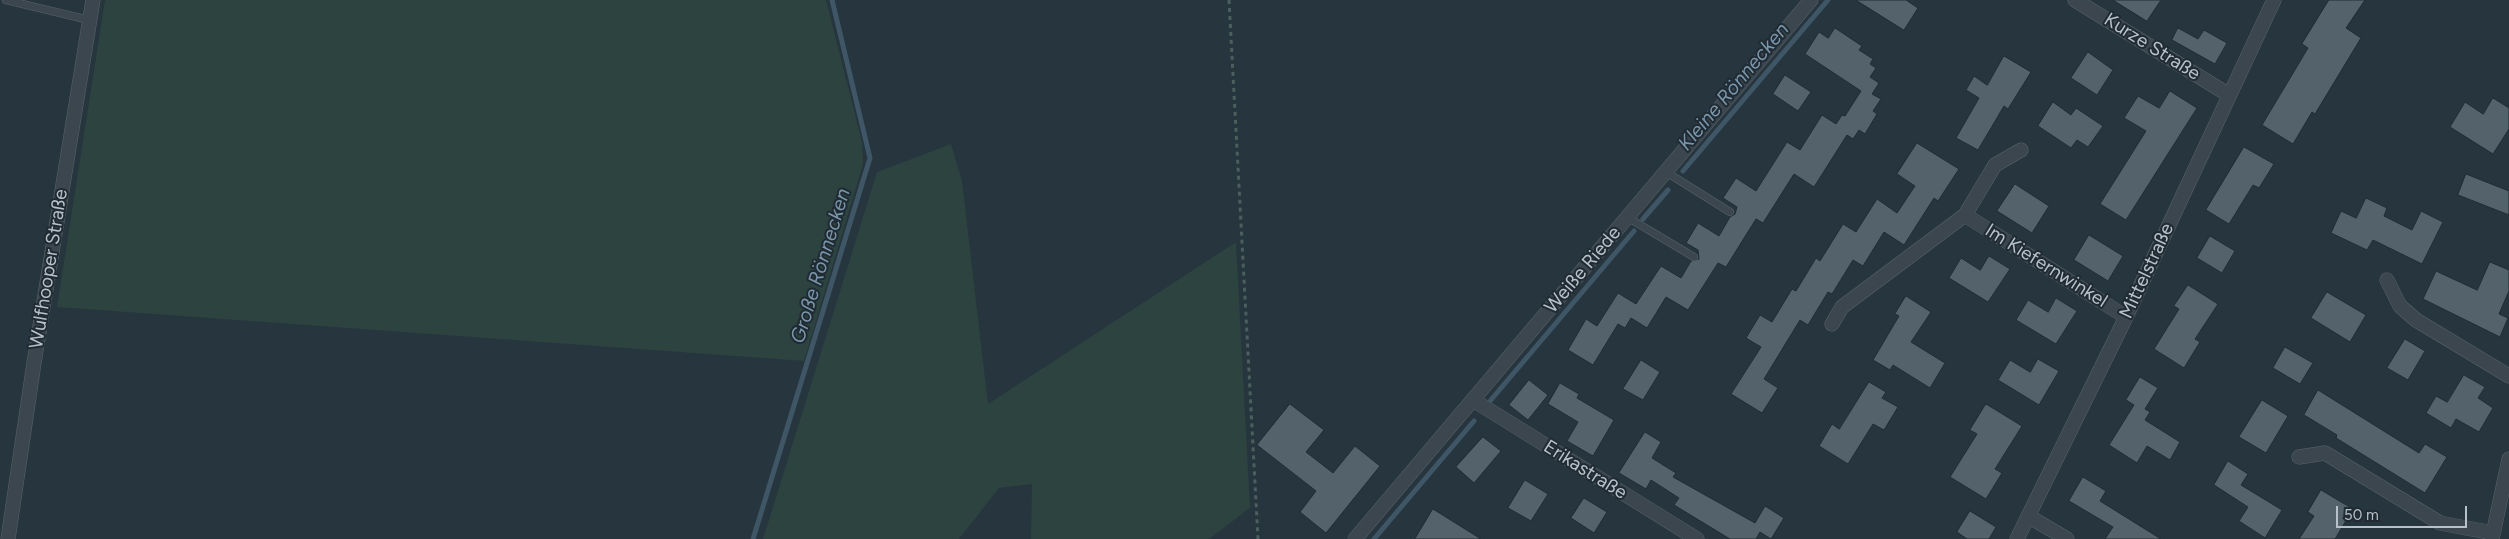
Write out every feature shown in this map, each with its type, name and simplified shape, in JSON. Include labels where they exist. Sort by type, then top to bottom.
[{"type":"street","name":"Wulfhooper Straße","points":[[8,539],[93,0]]},
{"type":"street","name":"Weiße Riede","points":[[1356,539],[1811,0]]},
{"type":"street","name":"Kurze Straße","points":[[2075,0],[2229,95]]},
{"type":"street","name":"Mittelstraße","points":[[2017,539],[2126,317],[2274,0]]},
{"type":"street","name":"Im Kiefernwinkel","points":[[1832,324],[1842,307],[1965,215],[1995,165],[2021,150]]},
{"type":"street","name":"Im Kiefernwinkel","points":[[1965,215],[2126,317]]},
{"type":"street","points":[[2387,280],[2400,306],[2416,320],[2509,376]]},
{"type":"street","name":"Erikastraße","points":[[1473,400],[1697,539]]},
{"type":"street","points":[[2299,457],[2325,453],[2440,523],[2493,536],[2509,459]]},
{"type":"street","points":[[2028,516],[2067,539]]},
{"type":"lane","points":[[6,0],[89,20]]},
{"type":"lane","points":[[1666,172],[1730,212]]},
{"type":"lane","points":[[1628,218],[1694,257]]},
{"type":"path","points":[[1228,0],[1258,539]]},
{"type":"green space","points":[[105,0],[826,0],[862,142],[863,164],[804,361],[57,307]]},
{"type":"green space","points":[[951,144],[962,181],[988,404],[1236,242],[1250,508],[1209,539],[1031,539],[1032,484],[999,488],[959,539],[763,539],[877,172]]},
{"type":"building","points":[[1856,0],[1906,0],[1918,8],[1904,30]]},
{"type":"building","points":[[2113,0],[2161,0],[2147,21]]},
{"type":"building","points":[[2329,0],[2365,0],[2346,28],[2361,38],[2315,114],[2312,112],[2293,144],[2262,125],[2308,48],[2302,44]]},
{"type":"building","points":[[1835,28],[1862,46],[1859,50],[1873,59],[1870,64],[1876,68],[1870,77],[1879,83],[1872,94],[1881,99],[1873,111],[1877,114],[1865,134],[1859,130],[1853,139],[1847,135],[1814,187],[1794,174],[1763,223],[1756,219],[1726,267],[1718,263],[1688,310],[1666,297],[1647,328],[1631,318],[1625,328],[1618,324],[1593,365],[1568,350],[1586,319],[1597,326],[1618,293],[1636,304],[1661,266],[1681,278],[1691,261],[1699,259],[1698,250],[1686,243],[1698,223],[1719,236],[1730,217],[1735,214],[1737,207],[1723,198],[1736,178],[1756,191],[1787,142],[1800,150],[1822,115],[1836,124],[1842,115],[1845,116],[1861,91],[1805,54],[1819,32],[1828,38]]},
{"type":"building","points":[[2178,28],[2198,39],[2204,30],[2227,43],[2215,64],[2172,40]]},
{"type":"building","points":[[2088,52],[2113,70],[2097,95],[2071,78]]},
{"type":"building","points":[[2004,56],[2031,72],[2008,109],[2004,106],[1978,150],[1956,138],[1979,98],[1966,90],[1974,76],[1987,85]]},
{"type":"building","points":[[1785,75],[1811,92],[1798,111],[1773,94]]},
{"type":"building","points":[[2170,91],[2197,108],[2126,220],[2100,204],[2146,131],[2124,118],[2138,96],[2159,108]]},
{"type":"building","points":[[2493,98],[2509,108],[2509,129],[2493,154],[2450,127],[2465,102],[2483,114]]},
{"type":"building","points":[[2053,102],[2071,115],[2076,108],[2103,126],[2088,147],[2077,140],[2071,148],[2038,126]]},
{"type":"building","points":[[1917,143],[1959,169],[1938,201],[1934,198],[1904,245],[1884,232],[1863,266],[1853,260],[1832,294],[1828,292],[1808,325],[1800,320],[1764,379],[1778,388],[1762,413],[1731,394],[1761,347],[1746,338],[1760,315],[1772,322],[1792,289],[1796,291],[1816,258],[1820,261],[1843,224],[1856,232],[1877,199],[1897,213],[1915,186],[1897,174]]},
{"type":"building","points":[[2244,147],[2274,164],[2259,188],[2253,185],[2229,224],[2206,210]]},
{"type":"building","points":[[2466,174],[2509,191],[2509,215],[2458,195]]},
{"type":"building","points":[[2015,184],[2049,206],[2032,233],[1997,211]]},
{"type":"building","points":[[2366,198],[2387,208],[2384,216],[2412,230],[2421,211],[2443,222],[2422,264],[2373,240],[2367,250],[2331,233],[2341,211],[2356,218]]},
{"type":"building","points":[[2089,235],[2123,256],[2108,281],[2074,260]]},
{"type":"building","points":[[2210,236],[2235,251],[2222,273],[2197,258]]},
{"type":"building","points":[[1989,256],[2010,269],[1988,302],[1949,278],[1961,258],[1980,270]]},
{"type":"building","points":[[2490,262],[2509,270],[2509,291],[2499,314],[2508,318],[2500,337],[2423,299],[2436,271],[2477,290]]},
{"type":"building","points":[[2188,285],[2218,304],[2195,339],[2200,342],[2184,368],[2154,349],[2179,309],[2174,306]]},
{"type":"building","points":[[2327,292],[2366,315],[2350,342],[2311,318]]},
{"type":"building","points":[[1906,296],[1931,312],[1911,342],[1945,363],[1930,388],[1893,365],[1890,370],[1873,360],[1899,316],[1895,314]]},
{"type":"building","points":[[2056,298],[2077,311],[2056,344],[2016,320],[2028,300],[2048,312]]},
{"type":"building","points":[[2405,339],[2425,351],[2408,380],[2387,368]]},
{"type":"building","points":[[2285,347],[2313,363],[2300,384],[2273,368]]},
{"type":"building","points":[[2038,359],[2059,371],[2039,405],[1998,380],[2010,360],[2030,372]]},
{"type":"building","points":[[1641,360],[1660,372],[1643,400],[1623,389]]},
{"type":"building","points":[[2464,375],[2485,387],[2478,398],[2493,408],[2479,432],[2456,419],[2451,428],[2426,413],[2436,396],[2447,402]]},
{"type":"building","points":[[2140,377],[2158,388],[2145,409],[2150,412],[2145,420],[2180,442],[2170,460],[2147,446],[2137,463],[2109,445],[2134,405],[2126,400]]},
{"type":"building","points":[[1529,380],[1548,395],[1528,420],[1509,405]]},
{"type":"building","points":[[1869,382],[1886,392],[1882,398],[1898,407],[1884,430],[1873,424],[1848,464],[1819,446],[1832,424],[1839,429]]},
{"type":"building","points":[[1560,383],[1579,394],[1577,398],[1614,420],[1593,456],[1567,441],[1578,422],[1548,404]]},
{"type":"building","points":[[2318,390],[2419,453],[2425,444],[2447,457],[2425,493],[2336,438],[2337,435],[2304,415]]},
{"type":"building","points":[[2262,400],[2288,416],[2266,453],[2239,437]]},
{"type":"building","points":[[1290,404],[1324,430],[1306,452],[1333,473],[1355,446],[1380,466],[1326,533],[1300,512],[1316,491],[1257,445]]},
{"type":"building","points":[[1986,404],[2022,426],[1995,469],[2002,473],[1986,499],[1950,477],[1977,434],[1970,430]]},
{"type":"building","points":[[1645,432],[1661,442],[1652,458],[1676,473],[1673,477],[1755,523],[1765,506],[1784,518],[1771,539],[1760,532],[1756,539],[1730,539],[1674,505],[1679,498],[1651,480],[1646,489],[1619,473]]},
{"type":"building","points":[[1483,437],[1501,451],[1474,483],[1456,467]]},
{"type":"building","points":[[2228,461],[2248,474],[2241,485],[2282,510],[2265,538],[2239,521],[2248,507],[2214,485]]},
{"type":"building","points":[[2083,477],[2106,491],[2100,501],[2161,539],[2105,539],[2113,527],[2069,501]]},
{"type":"building","points":[[1525,480],[1548,494],[1531,521],[1508,508]]},
{"type":"building","points":[[2321,490],[2353,509],[2335,539],[2299,539],[2314,516],[2308,512]]},
{"type":"building","points":[[1584,498],[1607,512],[1594,533],[1571,518]]},
{"type":"building","points":[[1433,509],[1481,539],[1415,539]]},
{"type":"building","points":[[1970,511],[1996,527],[1989,539],[1967,539],[1957,532]]},
{"type":"waterway","name":"Große Rönnecken","points":[[753,539],[870,158],[832,0]]},
{"type":"waterway","name":"Kleine Rönnecken","points":[[1683,171],[1828,0]]},
{"type":"waterway","name":"Kleine Rönnecken","points":[[1643,219],[1668,190]]},
{"type":"waterway","name":"Kleine Rönnecken","points":[[1490,401],[1634,231]]},
{"type":"waterway","name":"Kleine Rönnecken","points":[[1374,539],[1474,421]]}]
